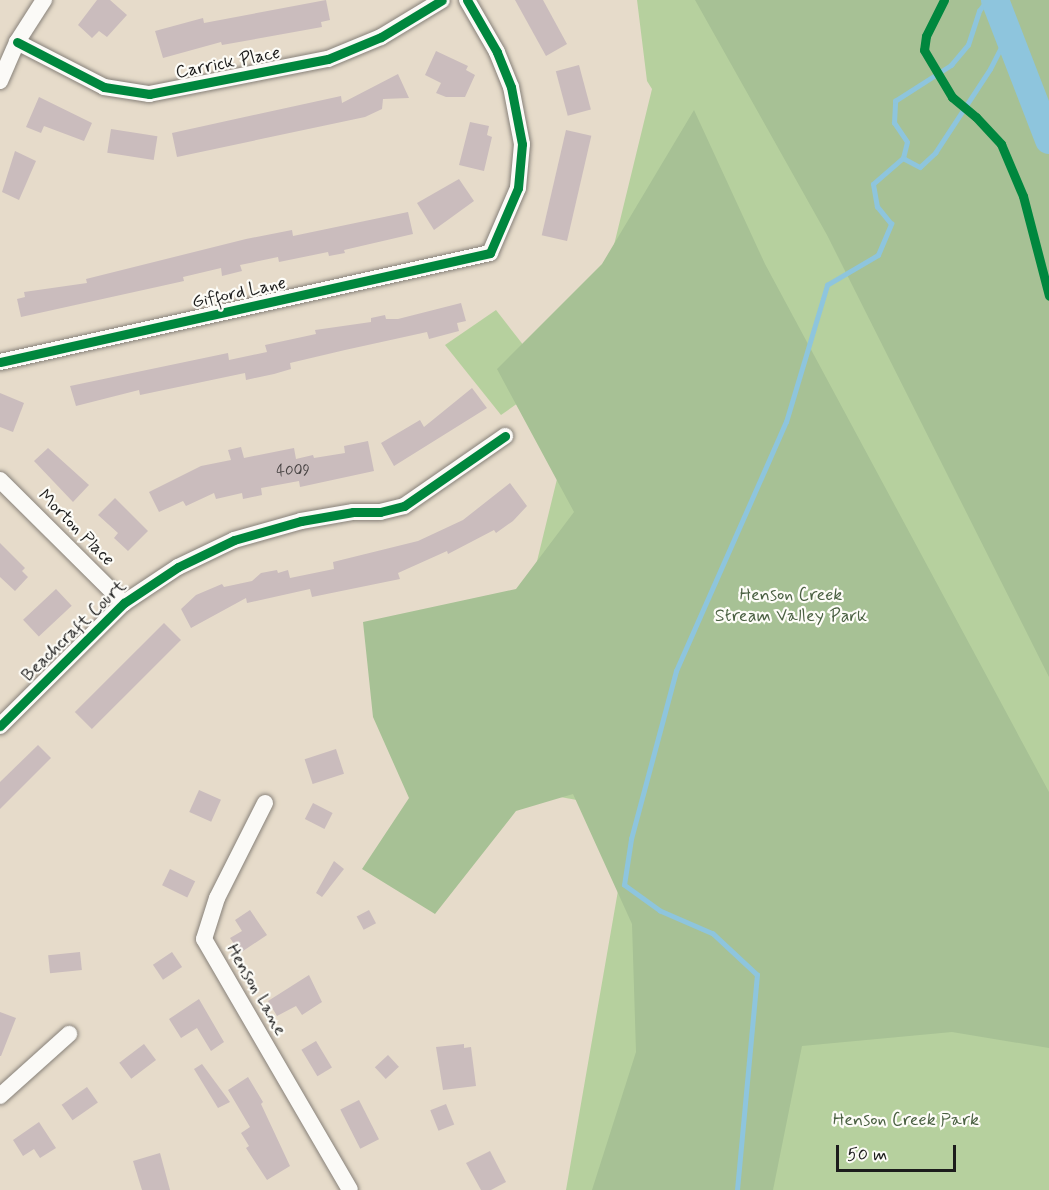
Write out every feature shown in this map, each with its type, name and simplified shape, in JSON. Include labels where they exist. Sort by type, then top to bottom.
[{"type":"street","points":[[0,81],[16,42],[44,0]]},
{"type":"street","name":"Carrick Place","points":[[16,42],[104,87],[149,94],[327,59],[381,38],[442,0]]},
{"type":"street","name":"Gifford Lane","points":[[0,362],[485,256],[499,237],[512,206],[521,174],[522,144],[518,109],[507,78],[467,0]]},
{"type":"street","name":"Beachcraft Court","points":[[0,726],[124,603],[178,567],[234,540],[302,521],[352,512],[380,512],[404,506],[505,436]]},
{"type":"street","name":"Morton Place","points":[[0,480],[124,603]]},
{"type":"street","name":"Henson Lane","points":[[265,803],[218,898],[204,939],[350,1190]]},
{"type":"street","points":[[0,1096],[69,1034]]},
{"type":"green space","name":"Henson Creek Stream Valley Park","points":[[637,0],[1049,0],[1049,1190],[566,1190],[632,810],[483,783],[652,89],[647,81]]},
{"type":"green space","points":[[695,0],[1049,0],[1049,677],[827,235]]},
{"type":"green space","name":"Henson Creek Stream Valley Park","points":[[694,110],[765,264],[1049,792],[1049,1048],[952,1032],[802,1046],[773,1190],[592,1190],[636,1052],[632,924],[573,794],[516,811],[435,914],[362,869],[409,798],[373,717],[363,622],[516,589],[574,512],[497,369],[602,264]]},
{"type":"green space","points":[[496,310],[542,369],[538,389],[501,415],[445,345]]},
{"type":"building","points":[[97,0],[110,0],[127,15],[107,37],[99,31],[92,38],[78,25]]},
{"type":"building","points":[[326,0],[330,20],[321,22],[322,27],[222,45],[221,42],[163,58],[155,31],[203,18],[204,23]]},
{"type":"building","points":[[515,0],[543,0],[567,44],[546,56]]},
{"type":"building","points":[[436,51],[468,66],[466,70],[475,75],[465,97],[446,97],[436,93],[441,83],[425,75]]},
{"type":"building","points":[[579,65],[591,109],[568,116],[556,71]]},
{"type":"building","points":[[398,74],[409,98],[383,99],[382,109],[365,117],[177,157],[172,133],[341,96],[342,103]]},
{"type":"building","points":[[39,97],[92,123],[84,141],[44,126],[41,133],[26,127]]},
{"type":"building","points":[[470,122],[489,126],[487,135],[492,137],[484,171],[459,165]]},
{"type":"building","points":[[111,129],[157,136],[154,160],[107,153]]},
{"type":"building","points":[[566,130],[591,136],[567,241],[542,235]]},
{"type":"building","points":[[15,151],[36,161],[19,200],[2,192]]},
{"type":"building","points":[[459,179],[474,201],[434,230],[417,203]]},
{"type":"building","points":[[408,212],[413,234],[344,250],[345,253],[329,256],[328,252],[279,262],[278,257],[240,265],[242,271],[222,276],[221,268],[183,277],[184,281],[21,317],[17,299],[25,297],[24,292],[87,283],[86,279],[246,239],[292,230],[293,236]]},
{"type":"building","points":[[461,303],[466,321],[457,323],[459,331],[429,339],[427,332],[345,350],[290,363],[291,369],[246,380],[245,373],[140,395],[139,390],[76,406],[70,386],[228,353],[229,360],[267,352],[265,345],[316,334],[315,330],[371,322],[371,318],[385,315],[386,319],[398,319]]},
{"type":"building","points":[[472,388],[487,408],[394,466],[381,443],[420,420],[424,427]]},
{"type":"building","points":[[0,393],[24,403],[13,432],[0,427]]},
{"type":"building","points":[[368,441],[374,471],[300,487],[299,481],[261,488],[262,495],[243,499],[242,493],[216,499],[214,493],[186,506],[183,501],[159,512],[149,492],[201,466],[231,460],[228,450],[241,447],[244,458],[294,448],[296,459],[313,455],[314,458],[345,453],[344,446]]},
{"type":"building","points":[[48,448],[89,485],[73,502],[34,461]]},
{"type":"building","points":[[510,483],[527,506],[513,521],[496,533],[494,530],[448,554],[447,551],[398,573],[400,579],[312,597],[310,589],[247,603],[246,598],[191,628],[181,609],[196,595],[222,584],[224,587],[252,581],[261,573],[277,570],[278,573],[288,570],[290,578],[334,569],[333,562],[418,541],[463,520]]},
{"type":"building","points":[[115,498],[148,531],[128,551],[114,538],[118,533],[98,515]]},
{"type":"building","points":[[0,543],[25,568],[22,571],[28,577],[15,591],[0,577]]},
{"type":"building","points":[[56,589],[72,606],[39,637],[23,620]]},
{"type":"building","points":[[164,623],[181,640],[92,729],[75,712]]},
{"type":"building","points":[[38,745],[51,758],[0,809],[0,782]]},
{"type":"building","points":[[336,749],[344,774],[313,784],[305,759]]},
{"type":"building","points":[[199,790],[221,800],[211,822],[189,812]]},
{"type":"building","points":[[313,803],[333,813],[324,829],[305,819]]},
{"type":"building","points":[[334,861],[344,869],[322,897],[316,893]]},
{"type":"building","points":[[170,869],[195,881],[187,897],[162,885]]},
{"type":"building","points":[[250,910],[267,935],[240,953],[230,938],[242,931],[235,920]]},
{"type":"building","points":[[369,910],[376,923],[364,930],[357,917]]},
{"type":"building","points":[[80,952],[82,970],[50,973],[48,955]]},
{"type":"building","points":[[172,952],[182,967],[163,980],[153,965]]},
{"type":"building","points":[[309,975],[322,1002],[302,1015],[296,1006],[277,1016],[268,1001]]},
{"type":"building","points":[[199,999],[224,1042],[211,1051],[197,1028],[181,1038],[169,1019]]},
{"type":"building","points":[[0,1012],[16,1018],[1,1056],[0,1056]]},
{"type":"building","points":[[316,1041],[332,1068],[317,1076],[301,1050]]},
{"type":"building","points":[[144,1044],[156,1060],[131,1079],[119,1063]]},
{"type":"building","points":[[464,1044],[464,1048],[471,1047],[476,1086],[443,1090],[436,1047]]},
{"type":"building","points":[[388,1055],[399,1067],[386,1079],[375,1067]]},
{"type":"building","points":[[202,1064],[230,1102],[218,1108],[194,1069]]},
{"type":"building","points":[[248,1077],[263,1102],[261,1104],[290,1166],[267,1180],[246,1148],[249,1146],[241,1133],[250,1127],[228,1090]]},
{"type":"building","points":[[87,1087],[98,1103],[73,1120],[62,1105]]},
{"type":"building","points":[[359,1100],[379,1139],[360,1149],[340,1110]]},
{"type":"building","points":[[446,1104],[454,1124],[438,1131],[430,1110]]},
{"type":"building","points":[[39,1122],[56,1148],[40,1158],[34,1149],[23,1156],[13,1140]]},
{"type":"building","points":[[490,1151],[506,1182],[491,1190],[481,1190],[466,1163]]},
{"type":"building","points":[[160,1153],[170,1190],[142,1190],[133,1161]]},
{"type":"waterway","points":[[903,158],[907,142],[894,123],[895,101],[951,65],[968,45],[979,11],[987,0]]},
{"type":"waterway","points":[[995,0],[1049,140]]},
{"type":"waterway","points":[[737,1190],[757,975],[713,934],[660,911],[624,885],[631,839],[676,671],[786,422],[827,285],[878,255],[891,224],[877,207],[873,184],[903,158],[920,167],[935,153],[990,69],[1003,43],[1005,19]]},
{"type":"cycle path","points":[[17,42],[104,87],[149,94],[328,59],[381,37],[442,0]]},
{"type":"cycle path","points":[[0,362],[490,253],[518,188],[522,144],[511,87],[497,52],[467,0]]},
{"type":"cycle path","points":[[944,0],[926,36],[924,50],[952,97],[976,117],[1001,144],[1023,196],[1049,296]]},
{"type":"cycle path","points":[[0,726],[124,603],[178,567],[234,540],[301,521],[353,512],[380,512],[404,506],[505,436]]},
{"type":"park label","name":"Henson Creek Park","points":[[906,1120]]}]
